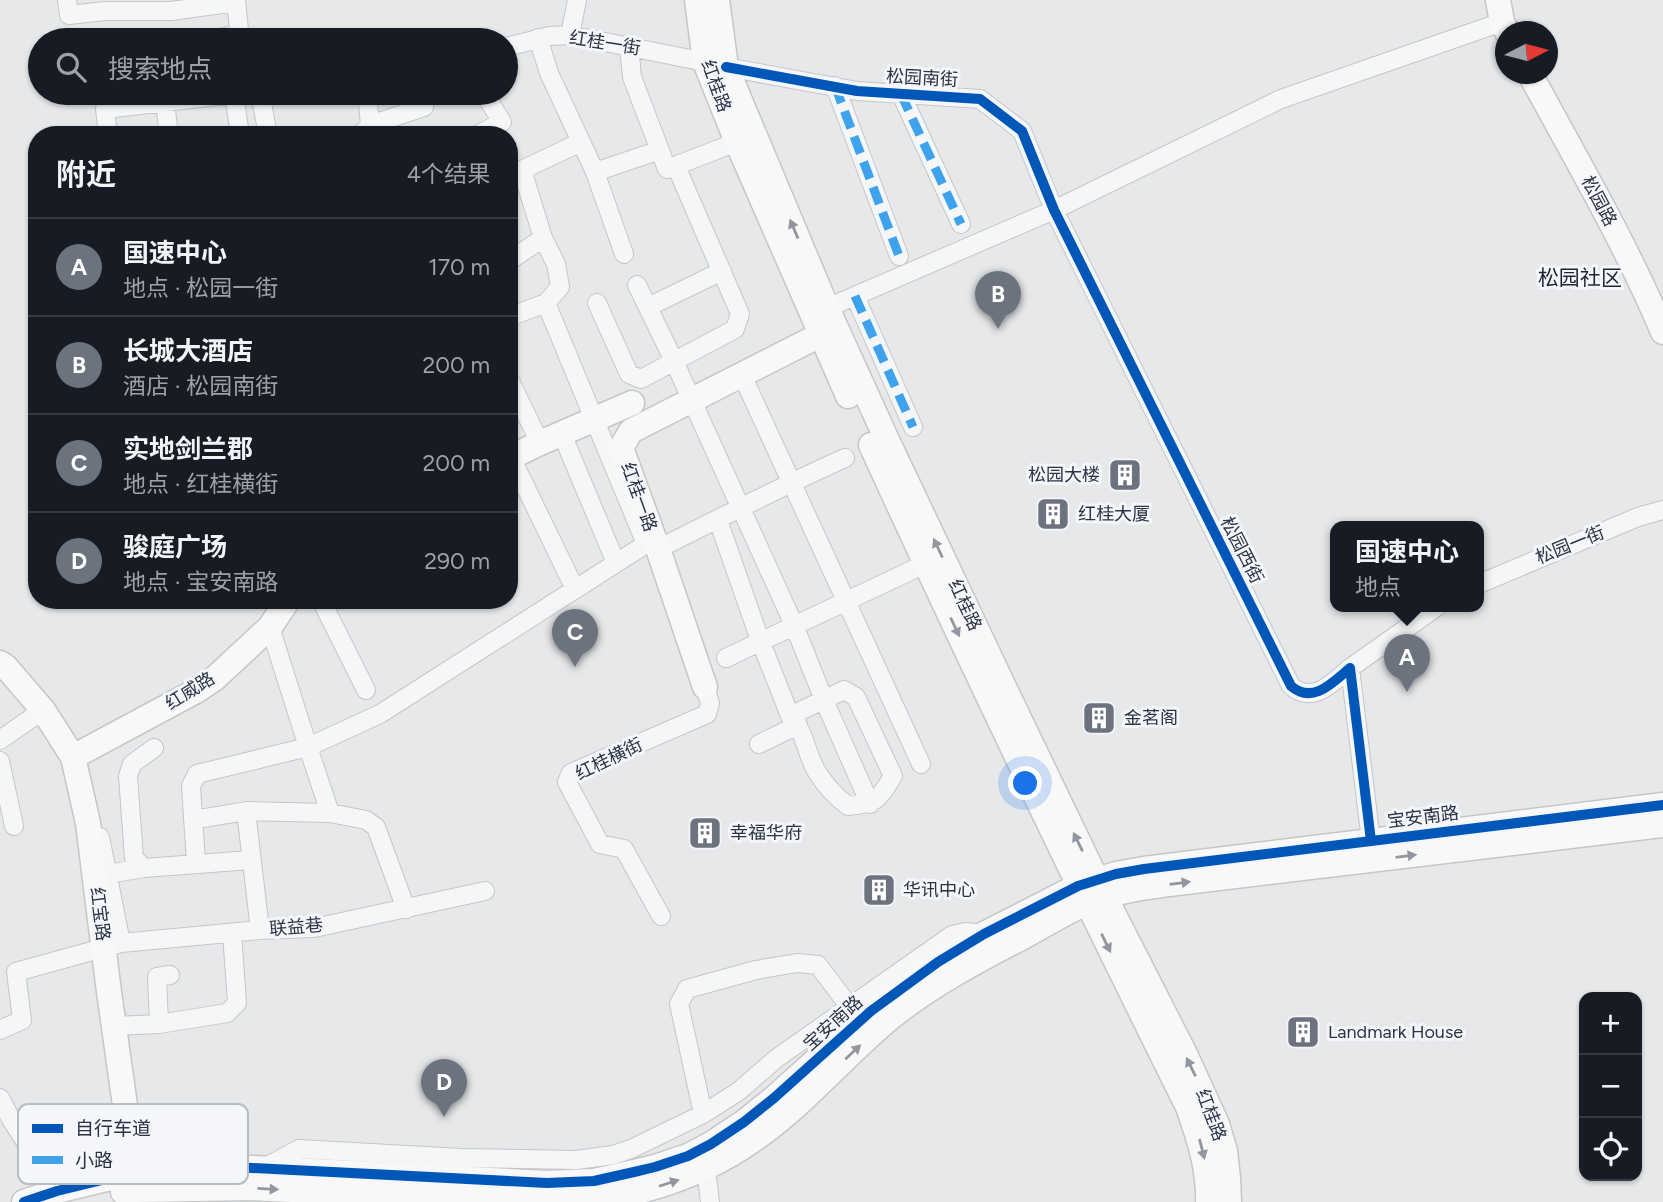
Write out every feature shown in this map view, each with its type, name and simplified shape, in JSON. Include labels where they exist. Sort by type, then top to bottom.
[{"type":"street","points":[[67,0],[69,15],[105,11],[171,11],[236,1],[239,28]]},
{"type":"street","points":[[570,35],[578,0]]},
{"type":"street","name":"红桂路","points":[[697,0],[737,142],[820,335],[925,564],[1092,891],[1185,1054],[1217,1124],[1225,1151],[1229,1202]]},
{"type":"street","name":"红桂路","points":[[717,0],[715,64],[1188,1107],[1205,1163],[1208,1202]]},
{"type":"street","points":[[827,308],[1054,211],[1281,99],[1503,18]]},
{"type":"street","name":"红桂一街","points":[[518,44],[550,36],[570,35],[715,64]]},
{"type":"street","points":[[538,38],[549,73],[595,173],[624,254]]},
{"type":"street","points":[[629,46],[632,77],[667,169],[737,142]]},
{"type":"street","name":"松园南街","points":[[715,64],[857,91],[980,99],[1022,131],[1054,211]]},
{"type":"street","name":"松园路","points":[[1535,84],[1621,243],[1663,331]]},
{"type":"street","points":[[835,86],[899,256]]},
{"type":"street","points":[[901,94],[961,224]]},
{"type":"street","points":[[107,126],[105,109],[139,105]]},
{"type":"street","points":[[165,105],[168,126]]},
{"type":"street","points":[[239,105],[240,126]]},
{"type":"street","points":[[262,105],[266,126]]},
{"type":"street","points":[[365,126],[366,105]]},
{"type":"street","points":[[375,126],[424,107],[423,105]]},
{"type":"street","points":[[492,105],[502,121],[493,126]]},
{"type":"street","points":[[518,314],[546,303],[560,287],[556,264],[543,238],[522,170],[581,142]]},
{"type":"street","points":[[595,173],[660,150]]},
{"type":"street","points":[[597,303],[629,374],[640,379],[735,329],[740,314],[676,166]]},
{"type":"street","name":"松园西街","points":[[1054,211],[1291,687],[1305,694],[1318,692],[1350,668]]},
{"type":"street","points":[[518,255],[543,238]]},
{"type":"street","points":[[648,307],[722,271]]},
{"type":"street","points":[[637,285],[794,625],[870,804]]},
{"type":"street","points":[[855,296],[913,427]]},
{"type":"street","points":[[196,863],[191,786],[197,774],[307,747],[380,714],[646,544],[546,303]]},
{"type":"street","name":"红桂一路","points":[[705,687],[621,448],[631,431],[820,335]]},
{"type":"street","points":[[742,375],[921,764]]},
{"type":"street","points":[[518,392],[551,438],[616,563]]},
{"type":"street","points":[[518,453],[632,403]]},
{"type":"street","points":[[658,549],[845,458]]},
{"type":"street","points":[[518,473],[575,590]]},
{"type":"street","name":"松园一街","points":[[1484,582],[1638,517],[1663,510]]},
{"type":"street","points":[[718,520],[760,640],[794,720],[817,772],[836,796],[848,806],[870,804],[881,794],[893,776],[856,697],[844,690],[824,700],[794,720],[759,744]]},
{"type":"street","points":[[726,657],[925,564]]},
{"type":"street","name":"红威路","points":[[77,755],[214,679],[270,627],[282,609]]},
{"type":"street","points":[[326,609],[366,690]]},
{"type":"street","points":[[1371,841],[1350,668],[1429,612]]},
{"type":"street","points":[[270,627],[330,813]]},
{"type":"street","name":"红宝路","points":[[0,663],[43,710],[77,755],[113,946],[115,1026],[126,1104]]},
{"type":"street","name":"红桂横街","points":[[661,916],[624,849],[600,844],[567,782],[571,773],[707,714],[710,703],[705,687]]},
{"type":"street","points":[[0,740],[43,710]]},
{"type":"street","points":[[144,867],[134,858],[128,776],[132,764],[154,748]]},
{"type":"street","points":[[77,755],[108,874],[113,946]]},
{"type":"street","points":[[0,761],[14,826]]},
{"type":"street","name":"宝安南路","points":[[579,1202],[655,1188],[684,1178],[756,1138],[890,1018],[951,975],[1116,874],[1663,805]]},
{"type":"street","points":[[193,820],[246,811],[330,813],[366,820],[376,827],[406,909]]},
{"type":"street","points":[[246,811],[260,930]]},
{"type":"street","name":"宝安南路","points":[[248,1168],[547,1183],[594,1181],[655,1167],[688,1156],[744,1122],[871,1011],[938,962],[984,934],[1092,891],[1139,889],[1663,825]]},
{"type":"street","points":[[108,874],[144,867],[251,860]]},
{"type":"street","name":"联益巷","points":[[0,1030],[22,1020],[16,972],[113,946],[260,930],[314,928],[485,891]]},
{"type":"street","points":[[264,1168],[299,1149],[576,1160],[613,1155],[702,1114],[739,1091],[777,1058],[952,935],[966,932],[984,934]]},
{"type":"street","points":[[115,1026],[159,1024],[227,1013],[237,1003],[232,933]]},
{"type":"street","points":[[702,1114],[679,1004],[687,989],[797,963],[818,965],[849,1006]]},
{"type":"street","points":[[159,1024],[157,977],[170,975]]},
{"type":"street","points":[[0,1097],[6,1123],[18,1137]]},
{"type":"street","points":[[607,1178],[631,1149]]},
{"type":"street","points":[[706,1168],[710,1202]]},
{"type":"street","name":"宝安南路","points":[[24,1202],[115,1193],[131,1184]]},
{"type":"street","name":"宝安南路","points":[[185,1184],[572,1202]]},
{"type":"marked path","points":[[835,86],[899,256]]},
{"type":"marked path","points":[[901,94],[961,224]]},
{"type":"marked path","points":[[855,296],[913,427]]},
{"type":"cycle path","points":[[726,67],[857,91],[980,99],[1022,131],[1054,210],[1291,686],[1299,691],[1315,692],[1330,685],[1350,668],[1371,841]]},
{"type":"cycle path","points":[[248,1168],[547,1183],[594,1181],[655,1167],[688,1156],[744,1122],[871,1011],[938,962],[984,934],[1078,886],[1116,874],[1144,869],[1663,805]]},
{"type":"cycle path","points":[[24,1202],[86,1184]]},
{"type":"place","name":"长城大酒店","points":[[998,329]]},
{"type":"place","name":"松园大楼","points":[[1125,475]]},
{"type":"place","name":"红桂大厦","points":[[1053,514]]},
{"type":"place","name":"实地剑兰郡","points":[[575,667]]},
{"type":"place","name":"国速中心","points":[[1407,692]]},
{"type":"place","name":"金茗阁","points":[[1099,718]]},
{"type":"place","name":"幸福华府","points":[[705,833]]},
{"type":"place","name":"华讯中心","points":[[879,890]]},
{"type":"place","name":"Landmark House","points":[[1303,1032]]},
{"type":"place","name":"骏庭广场","points":[[444,1117]]},
{"type":"district","name":"松园社区","points":[[1580,278]]}]
